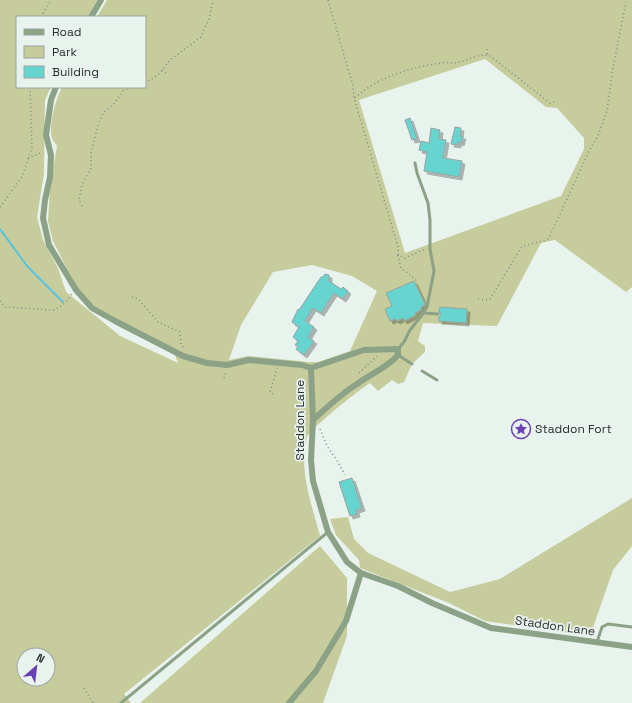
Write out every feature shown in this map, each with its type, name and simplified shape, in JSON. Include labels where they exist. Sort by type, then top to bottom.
[{"type":"street","points":[[92,16],[101,0]]},
{"type":"street","name":"Staddon Lane","points":[[56,88],[51,100],[46,135],[51,155],[50,178],[43,218],[49,245],[75,289],[92,308],[183,356],[207,363],[227,365],[250,360],[302,365],[311,368],[313,422],[311,460],[313,481],[328,532],[347,562],[361,573],[398,586],[451,612],[491,628],[632,647]]},
{"type":"street","points":[[311,368],[364,350],[384,349],[398,352],[392,362],[333,401],[313,422]]},
{"type":"street","points":[[289,703],[316,671],[346,621],[361,573]]},
{"type":"lane","points":[[412,364],[398,352],[410,330],[424,313],[430,299],[434,271],[431,254],[428,203],[415,163]]},
{"type":"lane","points":[[424,313],[438,314]]},
{"type":"lane","points":[[422,371],[437,380]]},
{"type":"lane","points":[[121,703],[328,532]]},
{"type":"lane","points":[[597,642],[602,628],[608,624],[632,627]]},
{"type":"path","points":[[41,16],[51,0]]},
{"type":"path","points":[[146,82],[159,74],[170,60],[201,37],[210,18],[213,0]]},
{"type":"path","points":[[328,0],[353,86],[354,98],[398,247],[401,268],[416,280]]},
{"type":"path","points":[[478,299],[490,299],[521,248],[549,238],[598,136],[608,111],[613,68],[626,2]]},
{"type":"path","points":[[487,49],[487,55]]},
{"type":"path","points":[[354,98],[378,82],[414,68],[444,62],[455,63],[485,54],[550,103],[555,102]]},
{"type":"path","points":[[162,70],[166,73]]},
{"type":"path","points":[[0,207],[23,175],[32,147],[30,88]]},
{"type":"path","points":[[82,206],[79,200],[82,185],[91,168],[91,154],[98,125],[103,113],[113,105],[124,90],[132,88]]},
{"type":"path","points":[[28,158],[49,149]]},
{"type":"path","points":[[398,255],[405,258],[426,249],[431,254]]},
{"type":"path","points":[[0,301],[5,307],[54,310],[63,305],[75,289]]},
{"type":"path","points":[[132,297],[138,299],[158,322],[180,332],[181,345],[185,349]]},
{"type":"path","points":[[357,376],[384,349]]},
{"type":"path","points":[[273,394],[270,392],[279,363]]},
{"type":"path","points":[[313,422],[321,429],[327,446],[338,462],[345,476]]},
{"type":"path","points":[[84,688],[93,703]]},
{"type":"green space","points":[[0,0],[97,0],[89,16],[16,16],[16,88],[51,88],[45,100],[44,174],[37,217],[43,240],[58,268],[66,292],[118,335],[178,363],[172,347],[116,320],[93,305],[76,287],[53,241],[48,221],[50,188],[57,146],[52,138],[51,126],[55,105],[62,88],[146,88],[146,16],[98,16],[107,0],[632,0],[632,287],[626,292],[555,240],[541,243],[497,326],[423,323],[418,341],[425,346],[425,352],[412,364],[404,382],[398,384],[392,380],[378,391],[370,383],[336,409],[307,437],[304,462],[305,474],[320,536],[124,694],[131,703],[0,703]],"holes":[[[485,59],[546,107],[557,108],[584,138],[584,149],[561,196],[405,253],[359,100]],[[312,265],[352,276],[377,291],[350,351],[318,362],[248,356],[229,360],[241,325],[273,272]]]},
{"type":"green space","points":[[632,498],[632,546],[613,570],[590,636],[485,621],[449,603],[360,568],[359,560],[336,535],[330,519],[348,517],[354,539],[368,553],[450,592],[500,579]]},
{"type":"green space","points":[[320,546],[347,578],[347,636],[323,703],[140,703]]},
{"type":"building","points":[[410,118],[417,139],[412,140],[405,120]]},
{"type":"building","points":[[455,127],[461,128],[460,136],[463,136],[461,143],[458,142],[458,145],[451,144]]},
{"type":"building","points":[[431,128],[440,130],[439,139],[446,140],[443,158],[462,161],[459,177],[424,171],[427,152],[419,150],[421,141],[429,143]]},
{"type":"building","points":[[325,274],[329,275],[329,281],[341,289],[343,287],[348,291],[343,299],[334,293],[321,313],[313,308],[305,321],[314,327],[308,337],[314,341],[304,355],[296,349],[298,346],[295,345],[298,341],[293,337],[299,327],[292,322],[298,309],[299,310],[321,277]]},
{"type":"building","points":[[414,281],[425,304],[424,306],[421,307],[421,310],[415,313],[416,315],[404,321],[403,318],[397,321],[395,319],[390,321],[385,309],[392,306],[386,293]]},
{"type":"building","points":[[440,307],[467,309],[466,323],[439,321],[439,317],[441,315],[439,311]]},
{"type":"building","points":[[352,478],[362,508],[356,510],[357,514],[350,516],[339,482]]},
{"type":"waterway","points":[[0,229],[27,266],[63,302]]},
{"type":"place","name":"Staddon Fort","points":[[521,429]]}]
